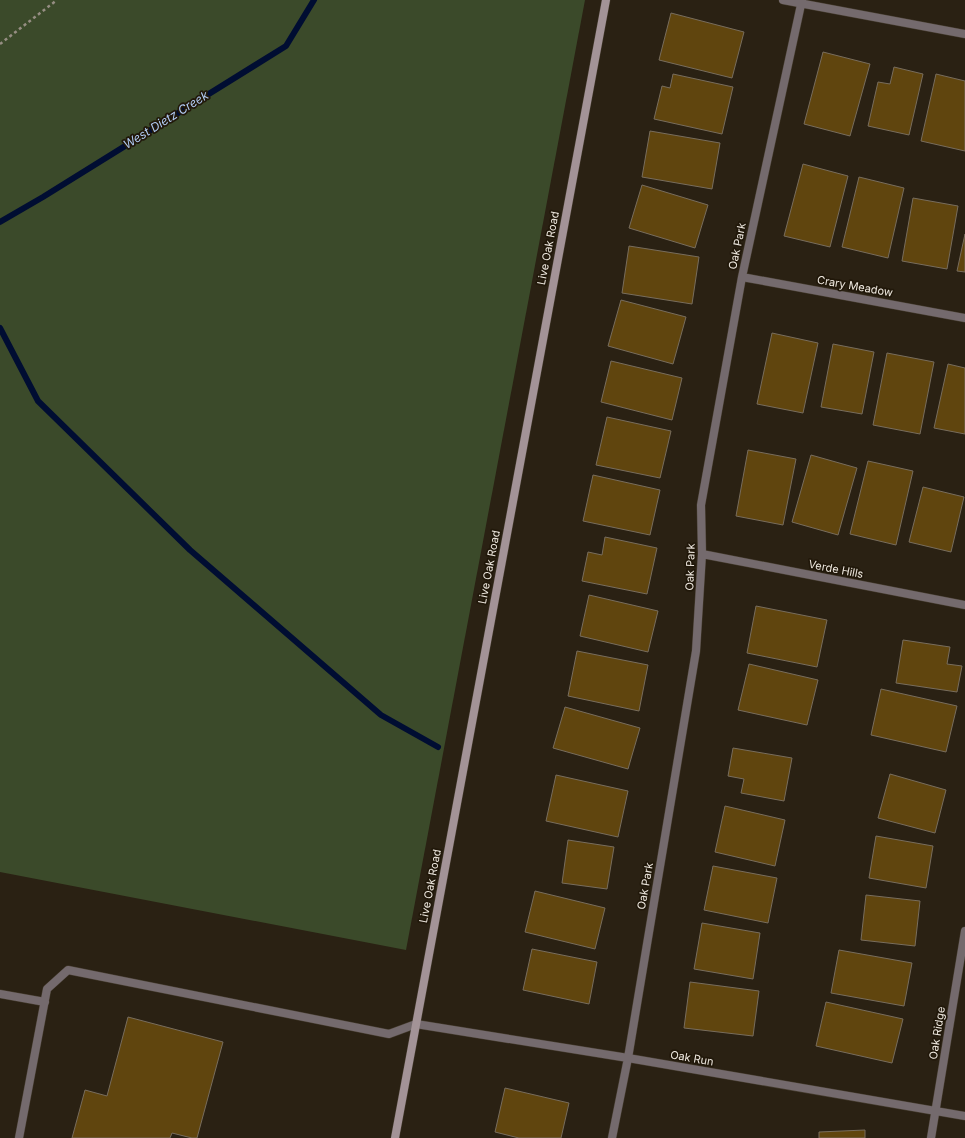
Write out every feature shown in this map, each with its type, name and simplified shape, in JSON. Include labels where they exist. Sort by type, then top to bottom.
[{"type":"street","name":"Live Oak Road","points":[[395,1138],[606,0]]},
{"type":"street","points":[[783,0],[802,2],[965,34]]},
{"type":"street","name":"Oak Park","points":[[612,1138],[628,1058],[696,651],[702,554],[702,505],[742,277],[802,2]]},
{"type":"street","name":"Crary Meadow","points":[[742,277],[965,318]]},
{"type":"street","name":"Verde Hills","points":[[702,554],[965,605]]},
{"type":"street","name":"Oak Ridge","points":[[931,1138],[965,931]]},
{"type":"street","points":[[19,1138],[47,989],[68,970],[389,1034],[416,1024]]},
{"type":"street","points":[[0,994],[45,1002]]},
{"type":"street","name":"Oak Run","points":[[416,1024],[628,1058],[965,1116]]},
{"type":"path","points":[[0,44],[57,0]]},
{"type":"green space","points":[[0,0],[585,0],[406,950],[0,872]]},
{"type":"building","points":[[671,13],[744,32],[732,78],[659,60]]},
{"type":"building","points":[[823,52],[870,64],[850,136],[804,124]]},
{"type":"building","points":[[894,67],[923,74],[909,135],[868,126],[878,82],[890,84]]},
{"type":"building","points":[[673,74],[733,87],[722,134],[654,119],[662,86],[670,88]]},
{"type":"building","points":[[936,74],[965,81],[965,151],[921,141]]},
{"type":"building","points":[[650,131],[720,143],[712,189],[642,177]]},
{"type":"building","points":[[803,164],[848,176],[830,247],[784,236]]},
{"type":"building","points":[[859,177],[904,188],[888,258],[842,247]]},
{"type":"building","points":[[642,185],[708,205],[695,248],[629,228]]},
{"type":"building","points":[[913,198],[958,206],[947,269],[902,261]]},
{"type":"building","points":[[965,234],[965,272],[957,271]]},
{"type":"building","points":[[629,246],[699,257],[692,304],[622,293]]},
{"type":"building","points":[[621,300],[686,317],[673,364],[608,346]]},
{"type":"building","points":[[772,333],[818,343],[803,413],[757,404]]},
{"type":"building","points":[[833,344],[874,352],[862,414],[821,407]]},
{"type":"building","points":[[887,353],[934,362],[920,434],[873,425]]},
{"type":"building","points":[[611,361],[682,378],[672,420],[601,402]]},
{"type":"building","points":[[948,364],[965,368],[965,434],[934,428]]},
{"type":"building","points":[[607,417],[671,431],[660,478],[596,465]]},
{"type":"building","points":[[748,450],[796,459],[783,525],[736,516]]},
{"type":"building","points":[[811,455],[857,468],[838,535],[792,522]]},
{"type":"building","points":[[868,461],[913,471],[896,545],[850,534]]},
{"type":"building","points":[[593,475],[660,490],[650,535],[583,521]]},
{"type":"building","points":[[923,487],[964,497],[951,552],[909,542]]},
{"type":"building","points":[[605,537],[657,548],[647,594],[582,581],[588,552],[602,555]]},
{"type":"building","points":[[589,595],[658,611],[648,652],[580,636]]},
{"type":"building","points":[[756,606],[827,620],[817,667],[747,653]]},
{"type":"building","points":[[903,640],[950,647],[947,664],[962,666],[957,692],[896,683]]},
{"type":"building","points":[[577,651],[648,665],[639,711],[568,696]]},
{"type":"building","points":[[749,664],[818,680],[807,725],[738,710]]},
{"type":"building","points":[[881,689],[957,706],[946,752],[871,735]]},
{"type":"building","points":[[565,707],[640,728],[628,769],[553,748]]},
{"type":"building","points":[[733,748],[792,758],[784,801],[741,793],[744,779],[728,776]]},
{"type":"building","points":[[890,774],[946,790],[935,833],[878,818]]},
{"type":"building","points":[[556,775],[628,791],[618,837],[546,821]]},
{"type":"building","points":[[725,806],[785,820],[775,866],[715,852]]},
{"type":"building","points":[[876,836],[933,846],[926,888],[869,878]]},
{"type":"building","points":[[568,840],[614,847],[607,889],[562,883]]},
{"type":"building","points":[[713,866],[777,878],[768,923],[704,910]]},
{"type":"building","points":[[535,891],[605,908],[595,949],[525,932]]},
{"type":"building","points":[[866,895],[920,901],[915,946],[861,940]]},
{"type":"building","points":[[702,923],[760,933],[753,979],[694,969]]},
{"type":"building","points":[[532,949],[597,962],[589,1004],[523,990]]},
{"type":"building","points":[[839,950],[912,963],[904,1006],[831,993]]},
{"type":"building","points":[[690,982],[759,991],[753,1036],[684,1028]]},
{"type":"building","points":[[826,1002],[903,1019],[892,1063],[816,1046]]},
{"type":"building","points":[[128,1017],[223,1042],[197,1138],[172,1133],[170,1138],[72,1138],[85,1090],[107,1096]]},
{"type":"building","points":[[505,1088],[569,1103],[561,1138],[519,1138],[495,1132]]},
{"type":"building","points":[[865,1130],[865,1138],[819,1138],[819,1132]]},
{"type":"waterway","name":"West Dietz Creek","points":[[0,222],[43,197],[286,46],[314,0]]},
{"type":"waterway","points":[[0,328],[38,401],[190,550],[381,715],[438,747]]}]
